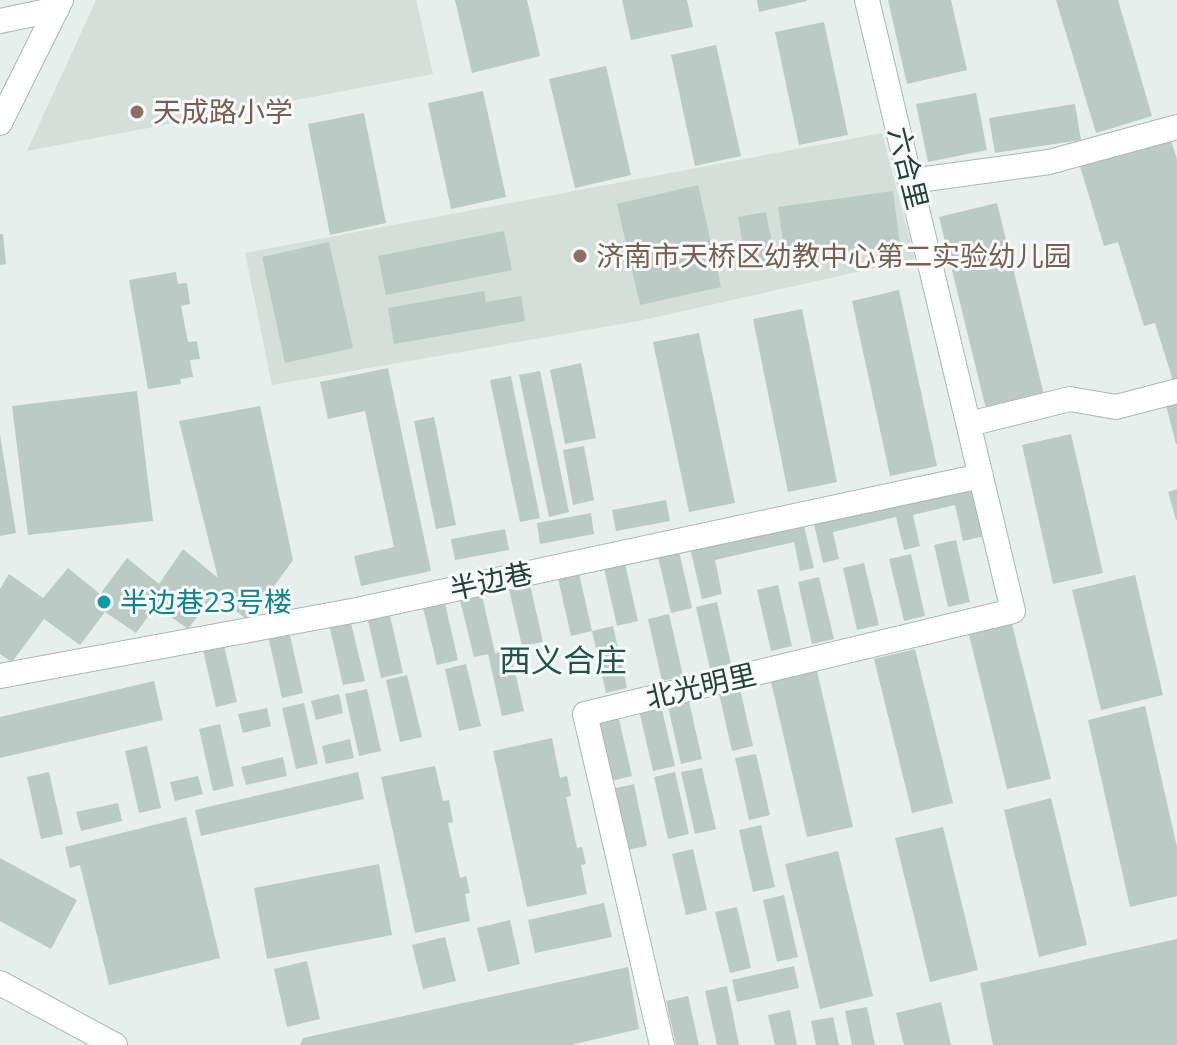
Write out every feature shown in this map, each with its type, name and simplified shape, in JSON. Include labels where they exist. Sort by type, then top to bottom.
[{"type":"street","name":"六合里","points":[[867,0],[981,476]]},
{"type":"street","points":[[0,21],[59,5]]},
{"type":"street","points":[[0,123],[59,5]]},
{"type":"street","points":[[911,181],[1049,162],[1177,127]]},
{"type":"street","points":[[969,424],[1070,399],[1116,407],[1177,391]]},
{"type":"street","name":"半边巷","points":[[0,676],[357,610],[981,476]]},
{"type":"street","name":"北光明里","points":[[662,1045],[585,714],[1013,611],[981,476]]},
{"type":"street","points":[[0,983],[115,1045]]},
{"type":"shaded area","name":"天成路小学","points":[[96,0],[416,0],[433,74],[27,151]]},
{"type":"shaded area","name":"济南市天桥区幼教中心第二实验幼儿园","points":[[882,133],[915,259],[639,321],[272,385],[245,253]]},
{"type":"building","points":[[455,0],[527,0],[540,56],[472,73]]},
{"type":"building","points":[[622,0],[687,0],[693,27],[631,40]]},
{"type":"building","points":[[757,0],[807,0],[807,1],[759,12]]},
{"type":"building","points":[[888,0],[951,0],[967,70],[907,84]]},
{"type":"building","points":[[1056,0],[1118,0],[1152,116],[1096,133]]},
{"type":"building","points":[[824,22],[848,135],[799,145],[775,32]]},
{"type":"building","points":[[716,45],[741,156],[695,166],[671,55]]},
{"type":"building","points":[[606,66],[631,175],[575,188],[549,79]]},
{"type":"building","points":[[483,91],[506,197],[451,209],[428,103]]},
{"type":"building","points":[[976,93],[987,150],[928,162],[916,104]]},
{"type":"building","points":[[1075,104],[1081,140],[995,153],[989,118]]},
{"type":"building","points":[[364,113],[386,223],[330,235],[308,124]]},
{"type":"building","points":[[1169,135],[1177,159],[1177,383],[1174,384],[1155,323],[1144,326],[1118,242],[1104,246],[1079,163]]},
{"type":"building","points":[[698,185],[721,287],[640,305],[617,204]]},
{"type":"building","points":[[893,191],[900,245],[786,261],[778,207]]},
{"type":"building","points":[[997,203],[1044,395],[986,409],[939,217]]},
{"type":"building","points":[[766,212],[776,262],[747,267],[738,217]]},
{"type":"building","points":[[504,231],[512,270],[386,295],[378,256]]},
{"type":"building","points":[[0,234],[3,234],[6,264],[0,265]]},
{"type":"building","points":[[329,242],[353,348],[285,363],[262,257]]},
{"type":"building","points":[[176,272],[178,284],[187,283],[190,304],[181,306],[188,342],[197,341],[200,359],[190,360],[193,377],[180,379],[181,384],[148,389],[129,280]]},
{"type":"building","points":[[899,290],[937,466],[890,476],[852,301]]},
{"type":"building","points":[[484,291],[486,302],[521,296],[525,321],[394,344],[388,308]]},
{"type":"building","points":[[802,309],[837,482],[788,492],[753,319]]},
{"type":"building","points":[[699,333],[735,503],[689,512],[653,342]]},
{"type":"building","points":[[581,363],[596,438],[565,444],[550,370]]},
{"type":"building","points":[[388,368],[431,571],[361,586],[354,556],[394,547],[365,411],[328,419],[320,382]]},
{"type":"building","points":[[540,371],[569,512],[549,517],[519,375]]},
{"type":"building","points":[[511,376],[540,518],[520,522],[490,380]]},
{"type":"building","points":[[137,391],[153,521],[28,535],[12,406]]},
{"type":"building","points":[[1177,394],[1177,444],[1176,444],[1164,398]]},
{"type":"building","points":[[260,406],[293,560],[249,621],[214,594],[188,629],[156,606],[136,633],[105,612],[80,645],[44,619],[12,662],[0,654],[0,589],[9,574],[43,598],[68,568],[100,594],[127,558],[159,584],[183,549],[218,578],[179,421]]},
{"type":"building","points":[[434,417],[456,525],[436,529],[414,421]]},
{"type":"building","points":[[1071,434],[1103,573],[1053,584],[1022,445]]},
{"type":"building","points":[[0,435],[16,533],[0,536]]},
{"type":"building","points":[[584,446],[594,500],[573,505],[563,450]]},
{"type":"building","points":[[976,486],[988,535],[963,541],[955,505],[913,515],[920,546],[904,550],[896,517],[833,532],[839,559],[823,563],[814,524]]},
{"type":"building","points":[[1177,489],[1177,520],[1176,520],[1168,492]]},
{"type":"building","points":[[666,500],[670,521],[616,531],[612,510]]},
{"type":"building","points":[[591,513],[594,534],[540,544],[537,523]]},
{"type":"building","points":[[803,522],[814,568],[800,571],[794,542],[715,560],[722,594],[702,599],[690,548]]},
{"type":"building","points":[[505,529],[509,550],[455,560],[451,539]]},
{"type":"building","points":[[956,540],[970,602],[948,607],[934,545]]},
{"type":"building","points":[[678,547],[692,608],[671,613],[657,552]]},
{"type":"building","points":[[911,554],[925,616],[904,621],[889,559]]},
{"type":"building","points":[[624,559],[638,621],[617,626],[603,564]]},
{"type":"building","points":[[864,563],[879,625],[857,630],[843,568]]},
{"type":"building","points":[[578,569],[592,631],[571,636],[557,574]]},
{"type":"building","points":[[1135,575],[1163,695],[1101,710],[1072,590]]},
{"type":"building","points":[[819,577],[834,639],[812,644],[798,582]]},
{"type":"building","points":[[529,580],[543,642],[522,646],[508,585]]},
{"type":"building","points":[[778,585],[792,646],[771,651],[757,590]]},
{"type":"building","points":[[481,591],[495,653],[510,650],[524,711],[502,716],[488,654],[474,657],[459,596]]},
{"type":"building","points":[[444,599],[458,660],[437,665],[422,604]]},
{"type":"building","points":[[717,602],[731,664],[710,669],[696,607]]},
{"type":"building","points":[[389,611],[403,673],[381,678],[367,616]]},
{"type":"building","points":[[669,614],[683,676],[662,681],[648,619]]},
{"type":"building","points":[[350,619],[365,681],[343,685],[329,624]]},
{"type":"building","points":[[1012,624],[1051,779],[1007,789],[969,635]]},
{"type":"building","points":[[613,626],[627,688],[606,693],[592,631]]},
{"type":"building","points":[[289,631],[303,693],[282,698],[268,636]]},
{"type":"building","points":[[223,641],[237,702],[216,707],[202,646]]},
{"type":"building","points":[[915,649],[953,803],[912,813],[874,659]]},
{"type":"building","points":[[466,664],[481,726],[459,731],[445,669]]},
{"type":"building","points":[[817,671],[853,827],[807,837],[771,682]]},
{"type":"building","points":[[407,675],[422,737],[400,742],[386,680]]},
{"type":"building","points":[[154,681],[163,720],[0,758],[0,717]]},
{"type":"building","points":[[739,684],[753,746],[732,751],[718,689]]},
{"type":"building","points":[[367,689],[381,751],[359,756],[345,694]]},
{"type":"building","points":[[339,694],[343,713],[316,720],[311,701]]},
{"type":"building","points":[[688,697],[702,759],[681,764],[667,702]]},
{"type":"building","points":[[304,703],[318,764],[296,769],[282,708]]},
{"type":"building","points":[[661,705],[675,766],[653,771],[639,710]]},
{"type":"building","points":[[1145,706],[1177,847],[1177,896],[1130,907],[1088,720]]},
{"type":"building","points":[[267,708],[271,726],[243,733],[238,714]]},
{"type":"building","points":[[618,715],[632,776],[611,781],[597,719]]},
{"type":"building","points":[[220,724],[234,786],[213,791],[199,729]]},
{"type":"building","points":[[552,738],[560,778],[567,776],[571,796],[566,797],[577,848],[582,847],[586,864],[581,865],[587,894],[527,907],[493,751]]},
{"type":"building","points":[[350,739],[354,758],[326,764],[322,746]]},
{"type":"building","points":[[147,746],[161,808],[139,813],[125,751]]},
{"type":"building","points":[[756,754],[770,815],[749,820],[735,758]]},
{"type":"building","points":[[283,757],[287,776],[246,785],[241,767]]},
{"type":"building","points":[[435,766],[443,801],[449,800],[453,822],[448,823],[460,878],[466,876],[470,893],[465,894],[470,921],[415,933],[381,777]]},
{"type":"building","points":[[702,768],[716,829],[695,834],[681,772]]},
{"type":"building","points":[[49,772],[63,834],[41,839],[27,777]]},
{"type":"building","points":[[358,772],[364,799],[201,836],[195,810]]},
{"type":"building","points":[[675,772],[689,834],[668,839],[654,777]]},
{"type":"building","points":[[198,776],[203,794],[175,801],[170,782]]},
{"type":"building","points":[[634,784],[647,846],[626,850],[612,789]]},
{"type":"building","points":[[1051,798],[1087,945],[1039,957],[1004,810]]},
{"type":"building","points":[[118,803],[122,821],[81,831],[76,812]]},
{"type":"building","points":[[186,817],[220,958],[109,985],[80,865],[70,868],[65,847]]},
{"type":"building","points":[[761,825],[775,887],[753,892],[739,830]]},
{"type":"building","points":[[943,827],[978,970],[930,982],[895,838]]},
{"type":"building","points":[[693,849],[707,910],[686,915],[672,854]]},
{"type":"building","points":[[838,851],[873,996],[820,1009],[785,864]]},
{"type":"building","points":[[0,858],[77,900],[51,949],[0,921]]},
{"type":"building","points":[[379,864],[392,935],[267,959],[254,888]]},
{"type":"building","points":[[784,895],[798,957],[777,962],[763,900]]},
{"type":"building","points":[[604,903],[612,937],[535,953],[528,920]]},
{"type":"building","points":[[737,907],[751,968],[730,973],[715,912]]},
{"type":"building","points":[[510,920],[520,964],[488,972],[477,928]]},
{"type":"building","points":[[445,937],[456,981],[423,989],[412,945]]},
{"type":"building","points":[[1177,939],[1177,1045],[993,1045],[980,983]]},
{"type":"building","points":[[307,961],[320,1019],[287,1027],[274,969]]},
{"type":"building","points":[[794,966],[799,988],[737,1002],[732,980]]},
{"type":"building","points":[[628,967],[639,1029],[571,1045],[300,1045],[303,1038]]},
{"type":"building","points":[[727,986],[739,1045],[717,1045],[705,991]]},
{"type":"building","points":[[688,996],[699,1045],[676,1045],[666,1001]]},
{"type":"building","points":[[941,1002],[951,1045],[904,1045],[896,1013]]},
{"type":"building","points":[[867,1007],[875,1045],[852,1045],[845,1011]]},
{"type":"building","points":[[790,1010],[797,1045],[775,1045],[768,1015]]},
{"type":"building","points":[[833,1017],[839,1045],[816,1045],[811,1021]]},
{"type":"place","name":"天成路小学","points":[[137,112]]},
{"type":"place","name":"济南市天桥区幼教中心第二实验幼儿园","points":[[580,256]]},
{"type":"place","name":"半边巷23号楼","points":[[104,602]]},
{"type":"district","name":"西义合庄","points":[[563,661]]}]
